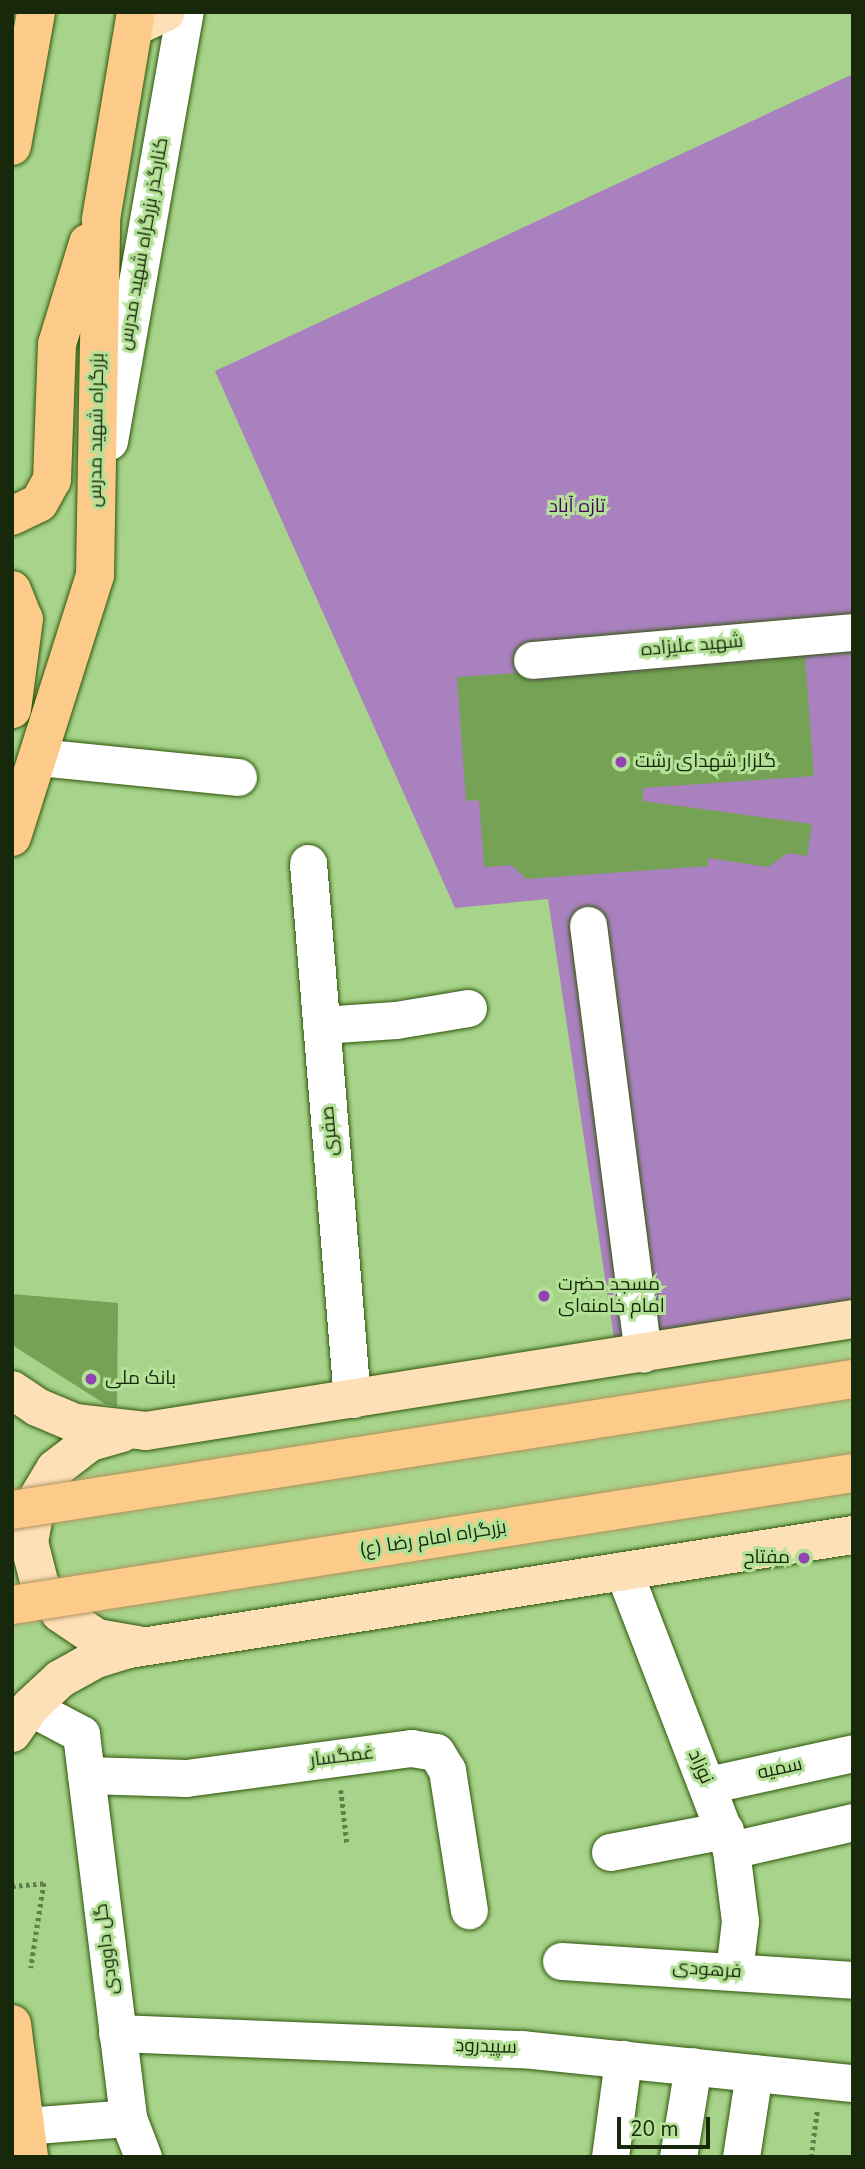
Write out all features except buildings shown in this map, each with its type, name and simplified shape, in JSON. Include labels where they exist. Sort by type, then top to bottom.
[{"type":"highway","points":[[12,146],[15,98],[32,17]]},
{"type":"highway","name":"بزرگراه شهید مدرس","points":[[12,837],[94,584],[104,195],[145,17]]},
{"type":"highway","points":[[12,516],[39,503],[52,480],[59,335],[104,195]]},
{"type":"highway","points":[[12,590],[24,619],[12,709]]},
{"type":"highway","points":[[12,1510],[853,1378]]},
{"type":"highway","name":"بزرگراه امام رضا (ع)","points":[[12,1605],[853,1473]]},
{"type":"highway","points":[[12,2024],[27,2141]]},
{"type":"main road","points":[[853,1319],[140,1431],[90,1442],[55,1469],[34,1507],[30,1551],[44,1592],[73,1625],[114,1643],[160,1642],[853,1535]]},
{"type":"main road","points":[[12,1390],[60,1418],[140,1431]]},
{"type":"main road","points":[[21,1720],[81,1666],[160,1642]]},
{"type":"street","name":"کنارگذر بزرگراه شهید مدرس","points":[[95,518],[185,12]]},
{"type":"street","name":"شهید علیزاده","points":[[532,660],[853,632]]},
{"type":"street","points":[[38,757],[237,777]]},
{"type":"street","name":"صفری","points":[[308,863],[352,1399]]},
{"type":"street","points":[[588,925],[643,1353]]},
{"type":"street","points":[[321,1025],[396,1020],[468,1008]]},
{"type":"street","name":"نوزاد","points":[[623,1570],[728,1840],[740,1922],[734,1972]]},
{"type":"street","name":"گل داوودی","points":[[21,1720],[81,1734],[128,2118]]},
{"type":"street","name":"غمگسار","points":[[86,1775],[186,1778],[411,1748],[436,1752],[447,1770],[469,1910]]},
{"type":"street","name":"سمیه","points":[[708,1785],[853,1754]]},
{"type":"street","points":[[610,1852],[728,1840],[853,1822]]},
{"type":"street","name":"فرهودی","points":[[561,1961],[853,1980]]},
{"type":"street","name":"سپیدرود","points":[[117,2033],[522,2049],[837,2081]]},
{"type":"street","points":[[610,2157],[624,2059]]},
{"type":"street","points":[[678,2157],[693,2066]]},
{"type":"street","points":[[741,2157],[754,2073]]},
{"type":"street","points":[[27,2141],[128,2118],[143,2157]]},
{"type":"path","points":[[337,1758],[347,1843]]},
{"type":"path","points":[[12,1886],[44,1883],[32,1968]]},
{"type":"path","points":[[811,2157],[837,2081]]},
{"type":"green space","name":"تازه آباد","points":[[853,74],[853,1301],[614,1338],[548,899],[455,908],[215,371]]},
{"type":"place","name":"گلزار شهدای رشت","points":[[621,762]]},
{"type":"place","name":"مسجد حضرت امام خامنه‌ای","points":[[544,1296]]},
{"type":"place","name":"بانک ملی","points":[[91,1379]]},
{"type":"place","name":"مفتاح","points":[[804,1558]]}]
